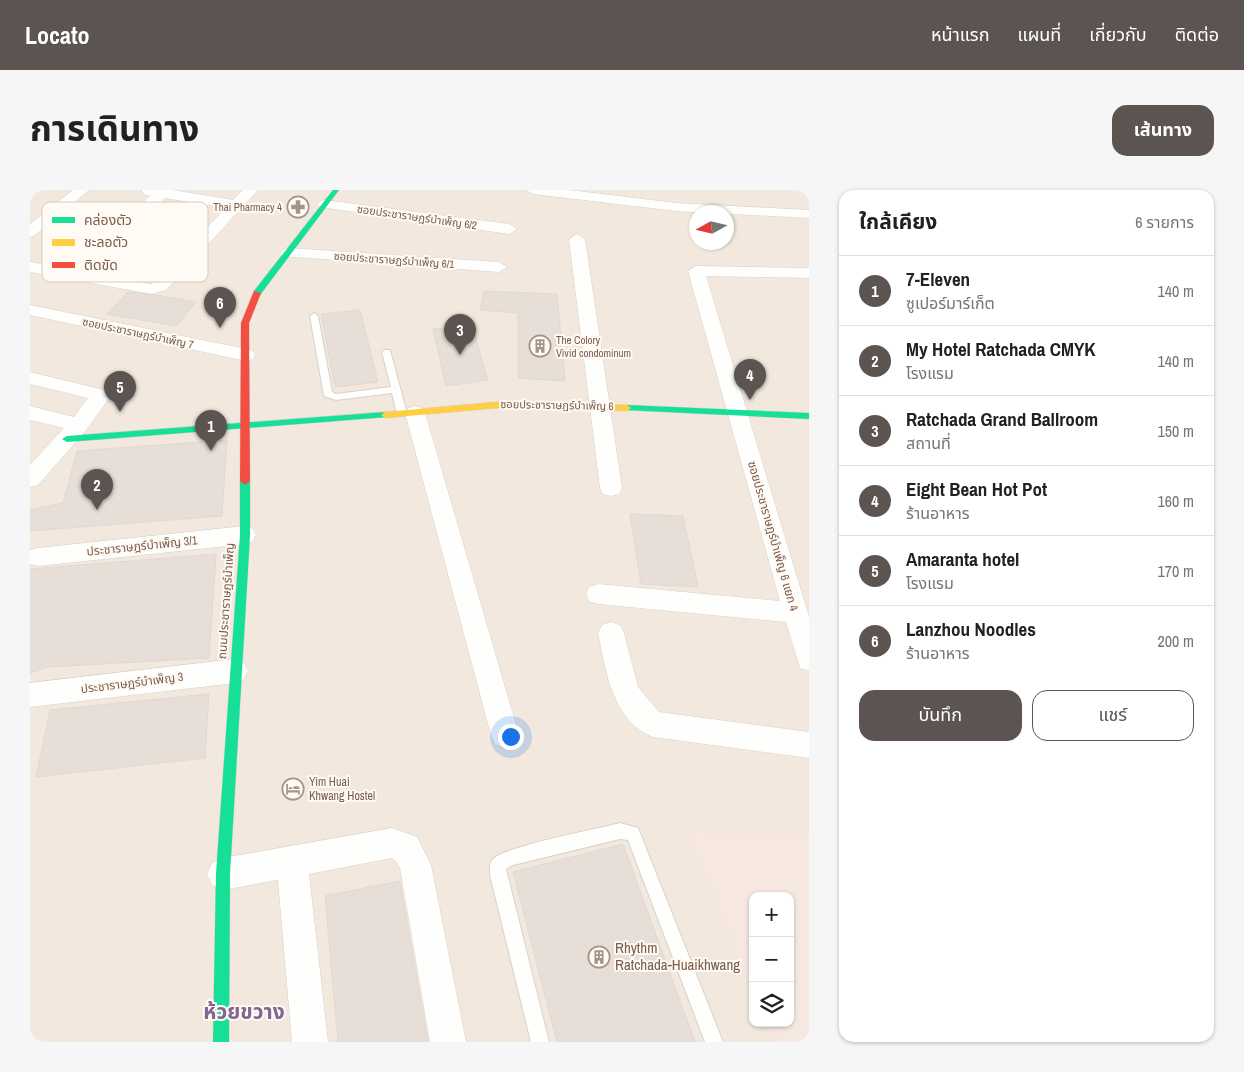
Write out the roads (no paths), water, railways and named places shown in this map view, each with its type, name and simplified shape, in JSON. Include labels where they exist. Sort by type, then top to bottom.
[{"type":"main road","name":"ถนนประชาราษฎร์บำเพ็ญ","points":[[221,1042],[223,874],[245,535],[245,324],[254,297],[336,190]]},
{"type":"main road","name":"ซอยประชาราษฎร์บำเพ็ญ 6","points":[[73,432],[245,426],[508,404],[737,411],[809,416]]},
{"type":"street","points":[[67,202],[82,190]]},
{"type":"street","points":[[143,190],[164,191],[237,205]]},
{"type":"street","points":[[208,236],[251,190]]},
{"type":"street","points":[[533,190],[676,207],[809,214]]},
{"type":"street","points":[[152,202],[164,191]]},
{"type":"street","name":"ซอยประชาราษฎร์บำเพ็ญ 6/2","points":[[325,204],[510,229]]},
{"type":"street","points":[[30,232],[42,222]]},
{"type":"street","points":[[577,239],[611,488]]},
{"type":"street","name":"ซอยประชาราษฎร์บำเพ็ญ 6/1","points":[[288,252],[499,267]]},
{"type":"street","name":"ซอยประชาราษฎร์บำเพ็ญ 6 แยก 4","points":[[809,273],[696,271],[809,660]]},
{"type":"street","points":[[112,282],[152,289],[160,286],[164,282]]},
{"type":"street","name":"ซอยประชาราษฎร์บำเพ็ญ 7","points":[[30,310],[246,355]]},
{"type":"street","points":[[30,378],[97,394],[100,397],[73,432],[30,479]]},
{"type":"street","points":[[30,413],[73,432]]},
{"type":"street","points":[[408,413],[505,735]]},
{"type":"street","name":"ประชาราษฎร์บำเพ็ญ 3/1","points":[[38,557],[245,535]]},
{"type":"street","points":[[598,594],[795,613]]},
{"type":"street","points":[[611,634],[626,694],[639,714],[652,724],[809,744]]},
{"type":"street","name":"ประชาราษฎร์บำเพ็ญ 3","points":[[30,696],[235,671]]},
{"type":"street","points":[[223,874],[292,863],[392,843],[406,848],[415,865],[448,1042]]},
{"type":"street","points":[[292,863],[310,1042]]},
{"type":"lane","points":[[314,316],[328,394],[336,397],[396,389]]},
{"type":"lane","points":[[387,352],[396,389],[408,413]]},
{"type":"lane","points":[[540,1042],[498,875],[498,864],[510,858],[620,831],[633,833],[638,844],[714,1042]]},
{"type":"place","name":"Thai Pharmacy 4","points":[[298,207]]},
{"type":"place","name":"Lanzhou Noodles","points":[[220,328]]},
{"type":"place","name":"The Colory Vivid condominum","points":[[540,346]]},
{"type":"place","name":"Ratchada Grand Ballroom","points":[[460,355]]},
{"type":"place","name":"Eight Bean Hot Pot","points":[[750,400]]},
{"type":"place","name":"Amaranta hotel","points":[[120,412]]},
{"type":"place","name":"7-Eleven","points":[[211,451]]},
{"type":"place","name":"My Hotel Ratchada CMYK","points":[[97,510]]},
{"type":"place","name":"Yim Huai Khwang Hostel","points":[[293,789]]},
{"type":"place","name":"Rhythm Ratchada-Huaikhwang","points":[[599,957]]},
{"type":"district","name":"ห้วยขวาง","points":[[244,1012]]}]
